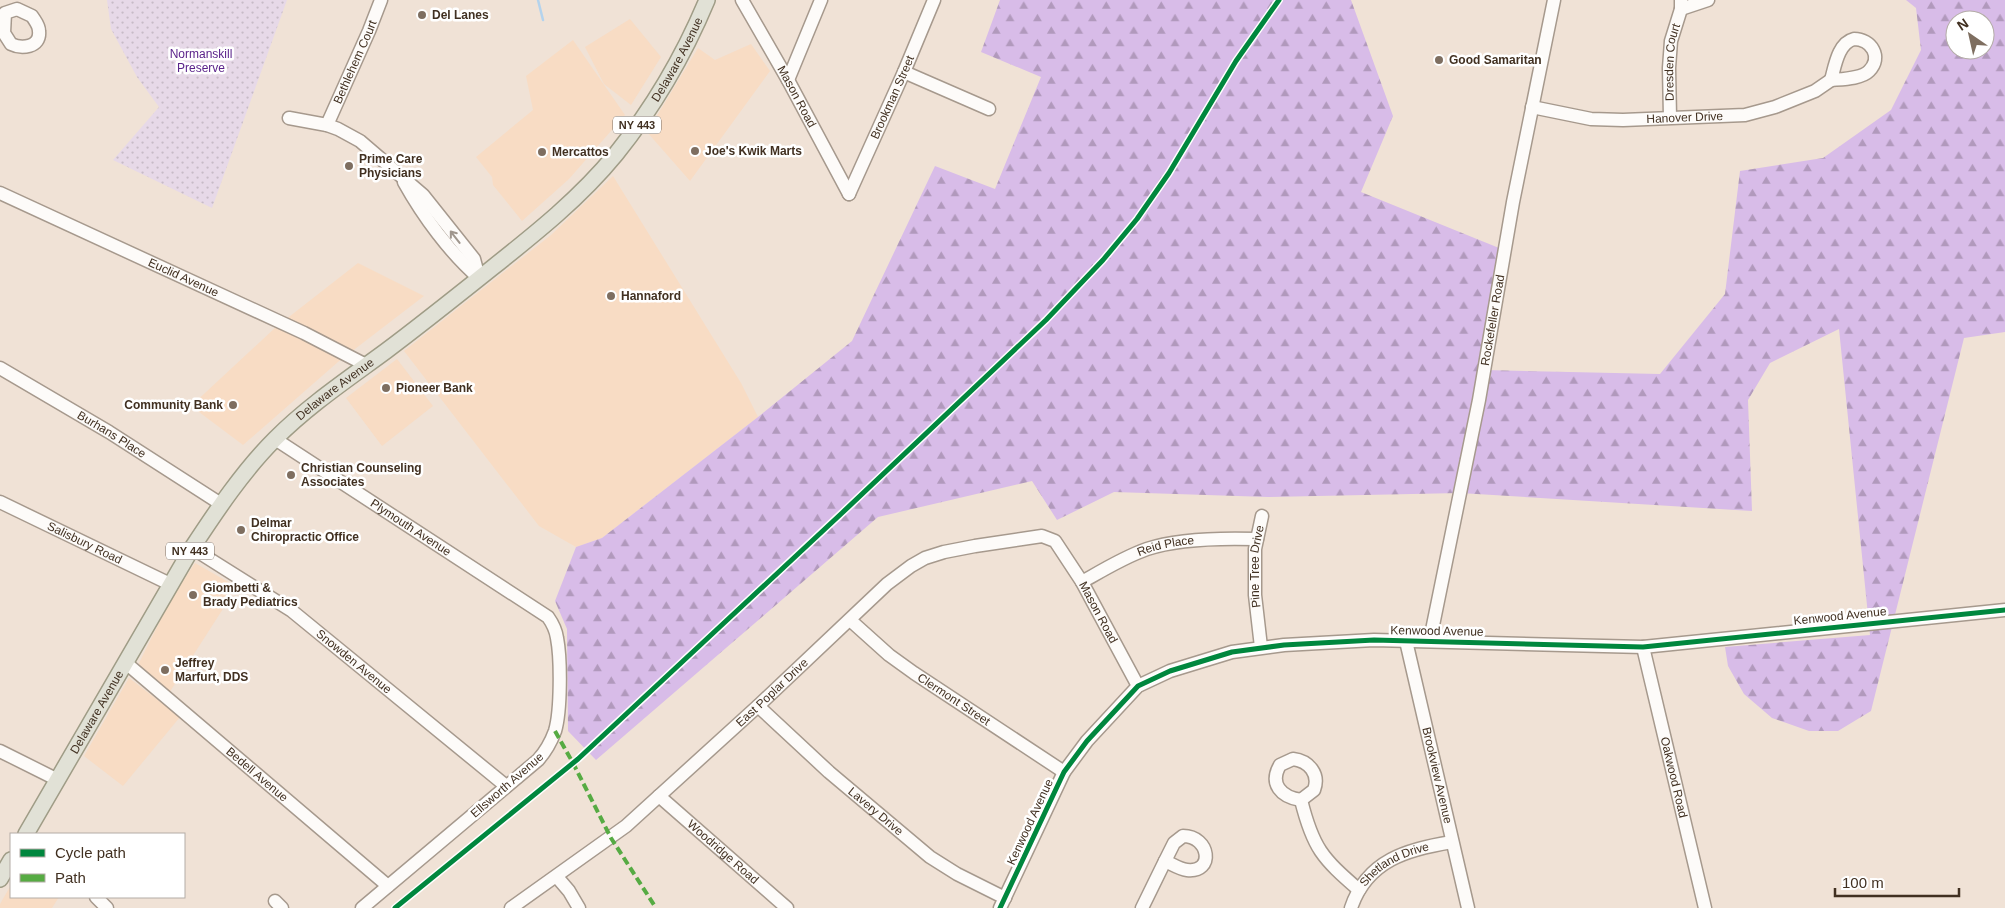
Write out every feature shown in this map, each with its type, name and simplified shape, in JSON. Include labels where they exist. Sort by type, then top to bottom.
[{"type":"main road","name":"Delaware Avenue","points":[[30,833],[58,780],[170,584],[221,504],[275,439],[319,400],[479,278],[567,205],[616,154],[656,97],[678,61],[707,0]]},
{"type":"main road","points":[[0,879],[10,862]]},
{"type":"street","name":"Bethlehem Court","points":[[326,124],[369,31],[381,0]]},
{"type":"street","name":"Mason Road","points":[[742,0],[788,80],[849,194]]},
{"type":"street","points":[[788,80],[821,0]]},
{"type":"street","name":"Brookman Street","points":[[849,194],[934,0]]},
{"type":"street","name":"Rockefeller Road","points":[[1430,640],[1479,400],[1498,285],[1554,0]]},
{"type":"street","name":"Dresden Court","points":[[1670,117],[1668,68],[1671,41],[1681,5],[1708,0]]},
{"type":"street","points":[[904,72],[989,109]]},
{"type":"street","name":"Hanover Drive","points":[[1532,107],[1591,119],[1623,120],[1745,115],[1775,107],[1814,91],[1831,80]]},
{"type":"street","points":[[289,118],[326,124],[360,141],[423,195],[474,259],[479,278]]},
{"type":"street","name":"Euclid Avenue","points":[[0,193],[304,333],[366,365]]},
{"type":"street","name":"Burhans Place","points":[[0,368],[109,432],[221,504]]},
{"type":"street","name":"Plymouth Avenue","points":[[275,439],[548,617]]},
{"type":"street","name":"Salisbury Road","points":[[0,502],[170,584]]},
{"type":"street","name":"Pine Tree Drive","points":[[1261,647],[1255,595],[1255,549],[1262,516]]},
{"type":"street","name":"East Poplar Drive","points":[[511,908],[612,838],[758,706],[887,584],[911,566],[925,558],[944,552],[975,546],[1042,536],[1055,541]]},
{"type":"street","name":"Reid Place","points":[[1082,582],[1107,567],[1149,548],[1191,541],[1240,537],[1257,539]]},
{"type":"street","name":"Mason Road","points":[[1055,541],[1082,582],[1138,686]]},
{"type":"street","name":"Snowden Avenue","points":[[192,548],[292,611],[506,786]]},
{"type":"street","name":"Kenwood Avenue","points":[[1003,903],[1064,772],[1087,741],[1138,686],[1170,671],[1232,652],[1261,647],[1374,640],[1643,647],[2005,610]]},
{"type":"street","name":"Ellsworth Avenue","points":[[362,908],[538,760],[547,750],[555,729],[559,706],[557,638],[548,617]]},
{"type":"street","name":"Clermont Street","points":[[850,620],[889,655],[914,673],[1064,772]]},
{"type":"street","name":"Brookview Avenue","points":[[1406,641],[1468,908]]},
{"type":"street","name":"Oakwood Road","points":[[1643,647],[1705,908]]},
{"type":"street","name":"Bedell Avenue","points":[[126,663],[388,886]]},
{"type":"street","name":"Lavery Drive","points":[[758,706],[828,772],[930,857],[1003,903]]},
{"type":"street","points":[[0,751],[58,780]]},
{"type":"street","name":"Woodridge Road","points":[[659,796],[787,908]]},
{"type":"street","points":[[1300,800],[1308,829],[1317,847],[1331,866],[1359,890]]},
{"type":"street","name":"Shetland Drive","points":[[1351,908],[1359,890],[1384,864],[1405,852],[1452,842]]},
{"type":"street","points":[[1142,908],[1165,861]]},
{"type":"street","points":[[557,877],[569,891],[579,908]]},
{"type":"street","points":[[97,898],[107,908]]},
{"type":"shaded area","points":[[630,19],[661,57],[631,105],[604,84],[585,47]]},
{"type":"shaded area","points":[[573,40],[625,115],[569,179],[522,221],[493,185],[492,177],[476,157],[533,110],[526,76]]},
{"type":"shaded area","points":[[751,44],[770,71],[690,181],[647,132],[698,48],[715,60]]},
{"type":"shaded area","points":[[613,176],[741,383],[758,417],[602,538],[576,547],[539,526],[404,351],[551,235]]},
{"type":"shaded area","points":[[358,263],[424,296],[338,362],[243,445],[191,406],[276,327]]},
{"type":"shaded area","points":[[397,359],[433,406],[382,446],[346,398]]},
{"type":"shaded area","points":[[195,563],[237,587],[169,693],[138,665],[171,599]]},
{"type":"shaded area","points":[[129,678],[180,717],[123,786],[84,756]]},
{"type":"shaded area","points":[[10,887],[10,898],[58,898],[52,908],[0,908],[0,904]]},
{"type":"green space","name":"Normanskill Preserve","points":[[107,0],[287,0],[212,208],[113,160],[159,107],[137,77],[111,29]]},
{"type":"green space","points":[[1000,0],[1351,0],[1393,116],[1361,192],[1504,250],[1484,370],[1660,374],[1725,294],[1740,171],[1823,158],[1891,110],[1921,50],[1916,8],[1906,0],[2005,0],[2005,332],[1964,338],[1871,711],[1838,731],[1809,731],[1772,718],[1744,694],[1728,666],[1725,647],[1870,635],[1839,329],[1770,363],[1748,400],[1752,511],[1460,493],[1268,497],[1114,492],[1057,520],[1032,481],[878,517],[596,760],[568,731],[567,629],[555,601],[576,547],[602,538],[758,417],[852,341],[935,166],[995,189],[1041,77],[981,52]]},
{"type":"waterway","points":[[538,0],[543,20]]},
{"type":"marked path","points":[[555,731],[611,838],[656,908]]},
{"type":"cycle path","points":[[395,908],[578,759],[1046,320],[1103,260],[1137,219],[1169,173],[1236,61],[1279,0]]},
{"type":"cycle path","points":[[1000,908],[1064,772],[1087,741],[1138,686],[1170,671],[1232,652],[1284,645],[1374,640],[1643,647],[2005,610]]},
{"type":"place","name":"Del Lanes","points":[[422,15]]},
{"type":"place","name":"Good Samaritan","points":[[1439,60]]},
{"type":"place","name":"Joe's Kwik Marts","points":[[695,151]]},
{"type":"place","name":"Mercattos","points":[[542,152]]},
{"type":"place","name":"Prime Care Physicians","points":[[349,166]]},
{"type":"place","name":"Hannaford","points":[[611,296]]},
{"type":"place","name":"Pioneer Bank","points":[[386,388]]},
{"type":"place","name":"Community Bank","points":[[233,405]]},
{"type":"place","name":"Christian Counseling Associates","points":[[291,475]]},
{"type":"place","name":"Delmar Chiropractic Office","points":[[241,530]]},
{"type":"place","name":"Giombetti & Brady Pediatrics","points":[[193,595]]},
{"type":"place","name":"Jeffrey Marfurt, DDS","points":[[165,670]]}]
